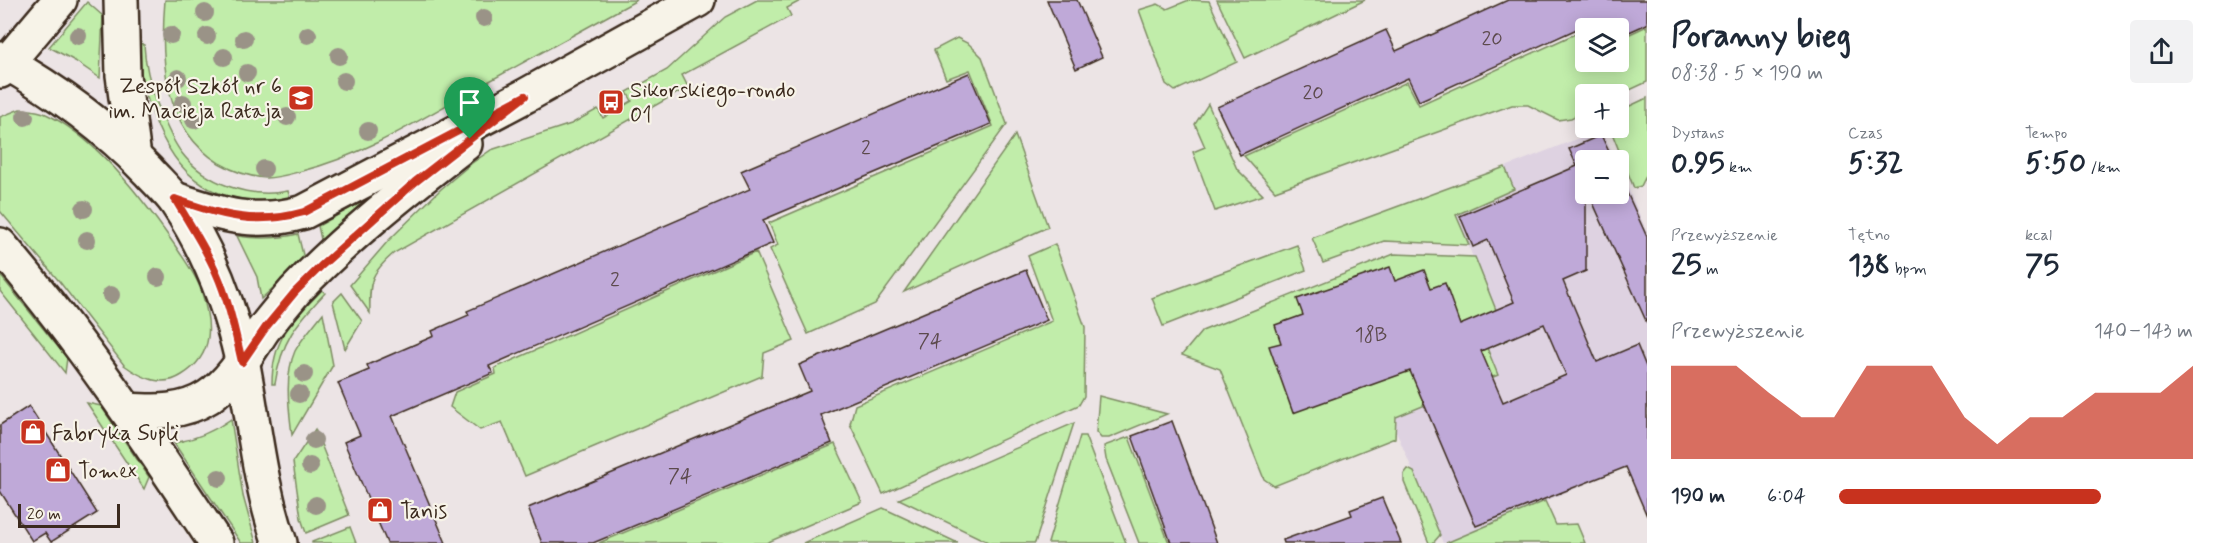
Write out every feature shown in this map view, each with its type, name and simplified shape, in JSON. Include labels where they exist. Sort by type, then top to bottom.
[{"type":"street","points":[[60,0],[2,64],[81,111],[134,157],[175,199],[200,241],[216,273],[232,317],[265,489],[280,543]]},
{"type":"street","points":[[121,0],[123,75],[134,157]]},
{"type":"street","points":[[175,199],[220,215],[249,219],[274,219],[304,212],[525,96],[699,0]]},
{"type":"street","points":[[128,410],[161,412],[186,408],[222,387],[266,327],[295,292],[321,266],[415,182],[525,96]]},
{"type":"street","points":[[0,245],[128,410],[216,543]]},
{"type":"shaded area","points":[[1579,138],[1606,138],[1611,150],[1575,150],[1575,204],[1629,204],[1629,190],[1647,232],[1647,458],[1443,543],[1396,431],[1397,417],[1496,377],[1484,346],[1504,338],[1447,190]]},
{"type":"green space","points":[[165,0],[637,0],[366,148],[324,165],[284,176],[266,178],[241,173],[219,163],[200,148],[186,131],[176,112],[165,68],[163,45]]},
{"type":"green space","points":[[757,0],[802,0],[787,8],[791,16],[682,75],[688,87],[394,253],[380,267],[373,279],[370,313],[350,285],[388,241],[441,189],[472,163],[491,150],[571,124],[598,109],[603,118],[632,101],[627,92],[667,70],[725,17]]},
{"type":"green space","points":[[1189,0],[1209,1],[1237,62],[1175,91],[1166,84],[1139,10],[1158,4],[1167,9]]},
{"type":"green space","points":[[1217,0],[1365,0],[1245,58]]},
{"type":"green space","points":[[87,2],[103,16],[100,78],[49,47]]},
{"type":"green space","points":[[1647,26],[1647,82],[1629,90],[1629,84],[1575,84],[1575,116],[1571,118],[1558,120],[1528,105],[1512,105],[1275,191],[1244,156],[1407,82],[1419,105],[1575,34],[1575,72],[1629,72],[1629,34]]},
{"type":"green space","points":[[957,38],[969,44],[982,57],[1007,124],[875,304],[808,334],[770,249],[778,245],[769,223],[993,126],[970,70],[946,79],[934,50]]},
{"type":"green space","points":[[136,40],[144,45],[150,82],[168,128],[177,146],[191,163],[215,181],[244,191],[273,193],[288,191],[290,199],[264,201],[221,194],[203,185],[187,172],[173,156],[152,112],[141,77]]},
{"type":"green space","points":[[1647,98],[1647,174],[1641,186],[1634,188],[1629,176],[1629,150],[1619,150],[1614,138],[1629,138],[1629,106]]},
{"type":"green space","points":[[1208,104],[1237,169],[1263,195],[1215,211],[1193,152],[1205,147],[1195,124]]},
{"type":"green space","points":[[20,109],[46,114],[83,138],[135,192],[190,268],[205,302],[209,326],[205,348],[200,358],[182,375],[167,381],[152,380],[124,365],[59,281],[0,211],[0,117]]},
{"type":"green space","points":[[1015,135],[1048,227],[904,292]]},
{"type":"green space","points":[[1505,167],[1514,189],[1456,215],[1469,245],[1384,241],[1323,263],[1312,238]]},
{"type":"green space","points":[[377,193],[322,244],[318,226]]},
{"type":"green space","points":[[298,234],[304,259],[261,299],[257,277],[237,236],[268,238]]},
{"type":"green space","points":[[1055,244],[1085,327],[1084,396],[1079,405],[883,494],[850,424],[855,405],[1052,321],[1028,256]]},
{"type":"green space","points":[[1297,245],[1306,270],[1163,326],[1152,298]]},
{"type":"green space","points":[[756,252],[794,341],[764,353],[762,376],[525,476],[502,422],[480,430],[450,407],[455,392],[496,374],[495,368]]},
{"type":"green space","points":[[1394,254],[1475,257],[1508,340],[1487,348],[1498,375],[1396,417],[1395,438],[1274,486],[1264,479],[1220,369],[1182,355],[1202,331]]},
{"type":"green space","points":[[0,275],[67,358],[65,373],[0,291]]},
{"type":"green space","points":[[322,290],[325,293],[291,334],[281,356],[275,384],[272,384],[273,368],[280,342],[293,321]]},
{"type":"green space","points":[[342,293],[362,321],[345,349],[333,302]]},
{"type":"green space","points":[[323,313],[333,365],[292,435],[288,393],[289,371],[295,351]]},
{"type":"green space","points":[[1099,396],[1167,414],[1109,438],[1101,438],[1096,432]]},
{"type":"green space","points":[[87,403],[101,406],[149,477],[144,489]]},
{"type":"green space","points":[[231,419],[243,496],[256,543],[241,543],[174,443],[204,434]]},
{"type":"green space","points":[[1074,423],[1035,543],[990,543],[899,499]]},
{"type":"green space","points":[[315,429],[349,515],[306,533],[301,518],[293,462]]},
{"type":"green space","points":[[1080,436],[1085,436],[1126,543],[1048,543]]},
{"type":"green space","points":[[1129,437],[1169,543],[1139,543],[1106,459],[1104,446]]},
{"type":"green space","points":[[835,444],[862,502],[766,543],[599,543]]},
{"type":"green space","points":[[1408,469],[1414,472],[1440,535],[1433,543],[1429,543],[1404,482],[1404,474]]},
{"type":"green space","points":[[1545,501],[1556,525],[1577,524],[1585,543],[1446,543]]},
{"type":"green space","points":[[883,508],[958,543],[803,543]]},
{"type":"green space","points":[[350,527],[356,543],[312,543],[312,542]]},
{"type":"building","points":[[1047,0],[1077,0],[1102,57],[1076,69]]},
{"type":"building","points":[[1508,0],[1647,0],[1647,24],[1629,32],[1629,18],[1575,18],[1575,30],[1419,101],[1408,78],[1240,155],[1217,107],[1386,30],[1396,51]]},
{"type":"building","points":[[969,73],[991,124],[763,220],[773,243],[489,366],[493,373],[392,416],[446,543],[387,543],[344,442],[360,435],[338,383],[369,370],[367,365],[434,336],[432,331],[469,315],[467,311],[750,189],[741,171]]},
{"type":"building","points":[[1594,138],[1602,138],[1608,150],[1575,150],[1575,162],[1569,149]]},
{"type":"building","points":[[1575,167],[1575,204],[1586,204],[1586,271],[1563,281],[1597,362],[1637,345],[1647,369],[1647,516],[1626,467],[1476,526],[1410,371],[1293,413],[1269,346],[1281,343],[1275,325],[1303,315],[1297,299],[1390,267],[1395,281],[1424,270],[1431,288],[1445,283],[1460,325],[1514,302],[1488,240],[1473,247],[1460,216]],"holes":[[[1544,324],[1566,375],[1503,402],[1481,351]]]},
{"type":"building","points":[[1629,197],[1647,237],[1647,323],[1593,204],[1629,204]]},
{"type":"building","points":[[1026,270],[1047,320],[821,415],[832,443],[593,543],[542,543],[528,508],[810,391],[799,365]]},
{"type":"building","points":[[29,406],[97,513],[51,542],[45,533],[32,541],[0,491],[0,425]]},
{"type":"building","points":[[1172,421],[1217,543],[1171,543],[1132,436]]},
{"type":"building","points":[[1382,498],[1401,543],[1284,543],[1283,540],[1352,515],[1350,510]]},
{"type":"place","name":"Zespół Szkół nr 6 im. Macieja Rataja","points":[[301,98]]},
{"type":"place","name":"Sikorskiego-rondo 01","points":[[611,102]]},
{"type":"place","name":"Fabryka Supli","points":[[33,432]]},
{"type":"place","name":"Tomex","points":[[58,470]]},
{"type":"place","name":"Tanis","points":[[380,510]]},
{"type":"route","points":[[525,96],[470,139],[415,182],[321,266],[295,292],[266,327],[242,362],[232,317],[216,273],[175,199],[220,215],[249,219],[274,219],[304,212],[525,96]]}]
